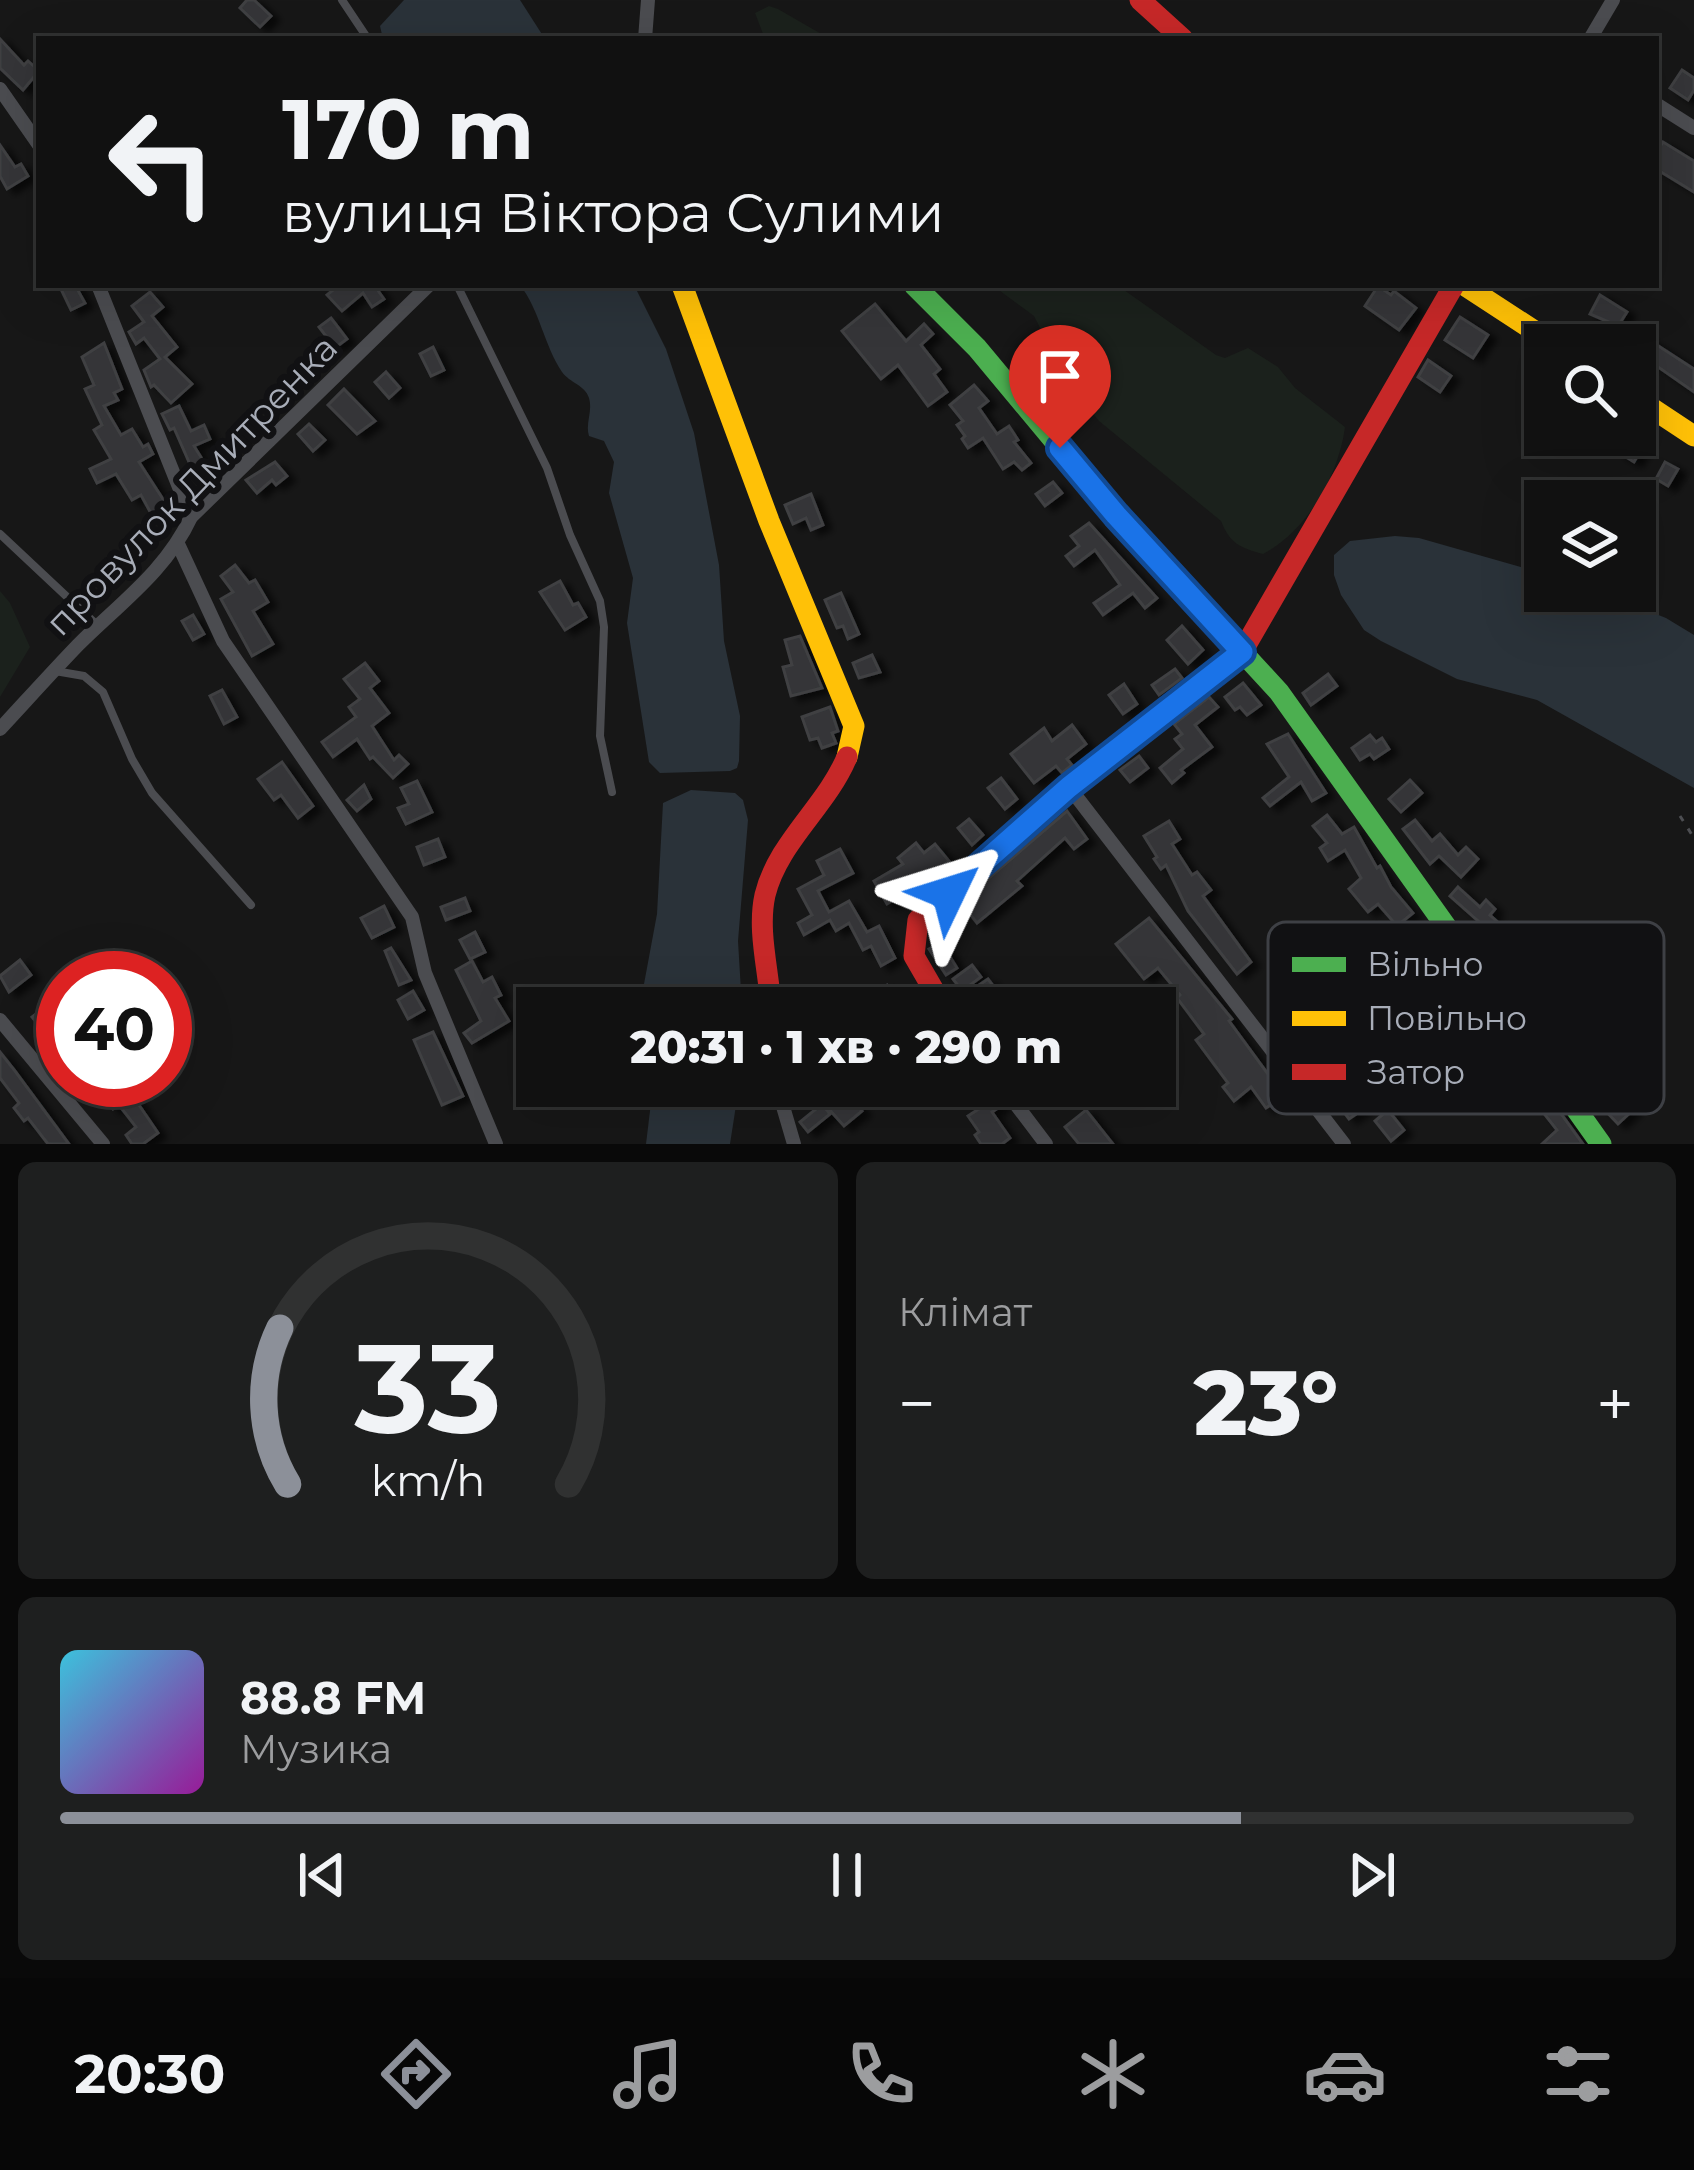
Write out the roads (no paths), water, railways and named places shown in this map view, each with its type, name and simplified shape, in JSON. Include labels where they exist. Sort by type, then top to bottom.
[{"type":"street","points":[[645,36],[648,0]]},
{"type":"street","points":[[1140,0],[1180,36]]},
{"type":"street","points":[[1592,36],[1613,0]]},
{"type":"street","points":[[0,89],[36,142]]},
{"type":"street","points":[[1659,106],[1694,128]]},
{"type":"street","points":[[99,288],[191,517]]},
{"type":"street","name":"провулок Дмитренка","points":[[0,729],[159,568],[191,517],[426,288]]},
{"type":"street","points":[[683,288],[854,726],[853,751],[765,893],[769,987]]},
{"type":"street","points":[[917,288],[977,348],[1116,515],[1279,692],[1443,922]]},
{"type":"street","points":[[930,987],[915,963],[910,941],[918,920],[1069,787],[1242,652],[1452,288]]},
{"type":"street","points":[[1470,288],[1524,324]]},
{"type":"street","points":[[1656,411],[1694,436]]},
{"type":"street","points":[[178,544],[223,641],[412,917],[425,973],[496,1144]]},
{"type":"street","points":[[1069,787],[1268,1045]]},
{"type":"street","points":[[0,1020],[103,1144]]},
{"type":"street","points":[[783,1107],[794,1144]]},
{"type":"street","points":[[1018,1107],[1046,1144]]},
{"type":"street","points":[[1321,1114],[1344,1144]]},
{"type":"street","points":[[1580,1114],[1601,1144]]},
{"type":"lane","points":[[342,0],[366,36]]},
{"type":"lane","points":[[458,288],[547,468],[600,601],[604,628],[600,736],[612,792]]},
{"type":"lane","points":[[0,534],[98,626]]},
{"type":"lane","points":[[54,671],[84,676],[103,692],[152,793],[251,905]]}]
